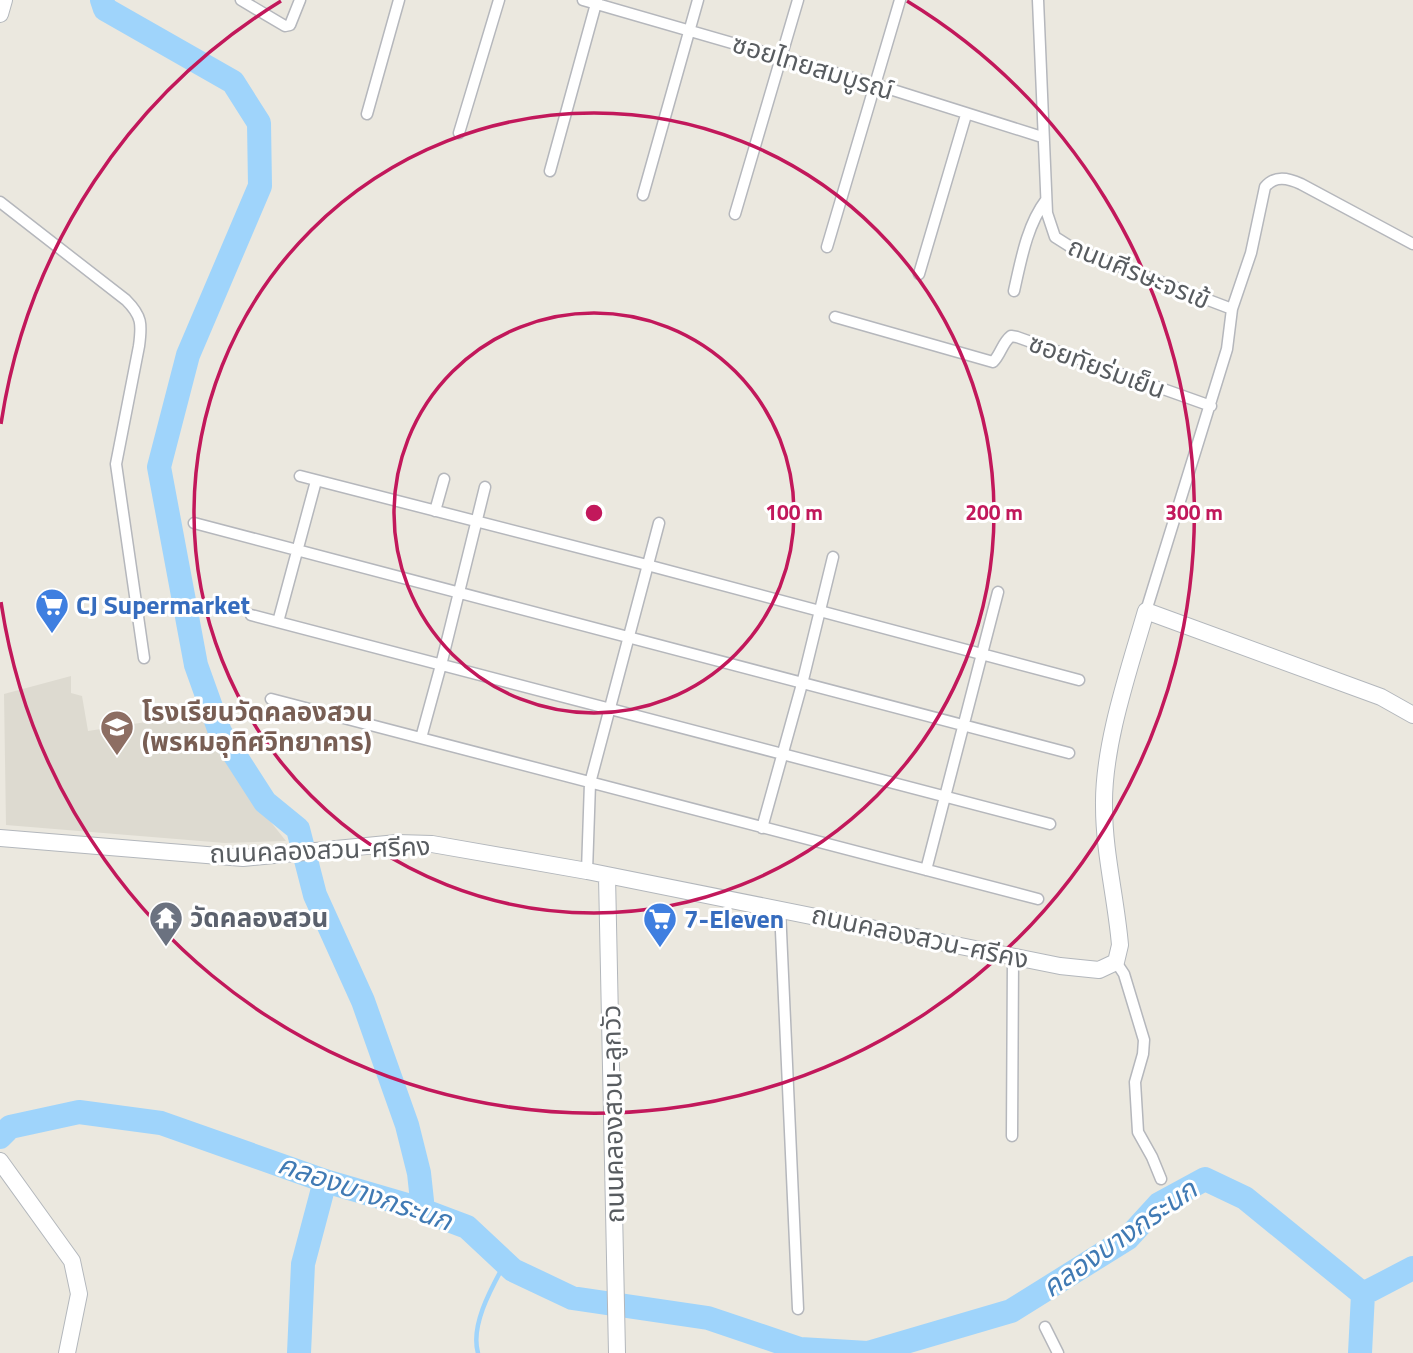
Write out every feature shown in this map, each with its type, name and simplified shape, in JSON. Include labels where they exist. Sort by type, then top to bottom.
[{"type":"street","points":[[0,13],[4,0]]},
{"type":"street","points":[[241,0],[285,26],[290,25],[300,0]]},
{"type":"street","points":[[366,114],[399,0]]},
{"type":"street","points":[[459,133],[499,0]]},
{"type":"street","name":"ซอยไทยสมบูรณ์","points":[[583,0],[874,84],[1042,137]]},
{"type":"street","points":[[643,195],[698,0]]},
{"type":"street","points":[[735,214],[798,0]]},
{"type":"street","points":[[827,247],[900,0]]},
{"type":"street","name":"ถนนศีรษะจรเข้","points":[[1038,0],[1046,200],[1050,227],[1055,237],[1062,243],[1232,309],[1227,349],[1146,611]]},
{"type":"street","points":[[550,171],[597,2]]},
{"type":"street","points":[[919,274],[966,115]]},
{"type":"street","points":[[1232,309],[1251,253],[1265,187],[1270,181],[1284,178],[1301,184],[1413,244]]},
{"type":"street","points":[[1014,291],[1031,228],[1046,200]]},
{"type":"street","points":[[0,202],[139,313],[139,346],[116,464],[144,658]]},
{"type":"street","name":"ซอยทัยร่มเย็น","points":[[835,317],[993,362],[999,357],[1005,341],[1011,336],[1017,337],[1211,405]]},
{"type":"street","points":[[300,477],[647,565],[1079,680]]},
{"type":"street","points":[[435,511],[444,479]]},
{"type":"street","points":[[278,622],[316,481]]},
{"type":"street","points":[[421,738],[485,487]]},
{"type":"street","points":[[194,523],[626,639],[1069,753]]},
{"type":"street","points":[[587,871],[590,783],[626,639],[659,523]]},
{"type":"street","points":[[762,828],[784,754],[834,557]]},
{"type":"street","points":[[926,870],[998,592]]},
{"type":"street","points":[[1161,1179],[1153,1157],[1138,1132],[1135,1082],[1144,1040],[1124,974],[1116,962],[1119,945],[1104,837],[1105,777],[1119,705],[1146,611],[1381,697],[1413,715]]},
{"type":"street","points":[[251,615],[1050,824]]},
{"type":"street","points":[[271,699],[1038,899]]},
{"type":"street","name":"ถนนคลองสวน-ศรีคง","points":[[0,838],[243,858],[397,844],[432,844],[587,871],[1060,966],[1099,970],[1116,962]]},
{"type":"street","name":"ถนนคลองสวน-ลูกวัว","points":[[607,876],[617,1353]]},
{"type":"street","points":[[780,909],[798,1309]]},
{"type":"street","points":[[1012,1136],[1013,957]]},
{"type":"street","points":[[0,1161],[65,1248],[77,1276],[79,1294],[68,1353]]},
{"type":"street","points":[[1045,1327],[1058,1353]]},
{"type":"shaded area","name":"โรงเรียนวัดคลองสวน (พรหมอุทิศวิทยาคาร)","points":[[71,676],[71,693],[82,696],[88,731],[204,713],[215,728],[246,791],[286,841],[225,843],[6,825],[4,694]]},
{"type":"waterway","points":[[102,0],[105,9],[233,82],[259,123],[260,186],[188,355],[159,467],[196,665],[220,732],[265,802],[298,829],[315,895],[363,1001],[407,1125],[419,1173],[423,1210]]},
{"type":"waterway","name":"คลองบางกระนก","points":[[0,1137],[10,1127],[79,1112],[161,1123],[325,1181],[414,1207],[467,1227],[513,1270],[572,1298],[708,1318],[800,1349],[868,1353],[1011,1311],[1128,1238],[1159,1204],[1205,1179],[1245,1198],[1363,1294],[1360,1353]]},
{"type":"waterway","points":[[299,1353],[303,1264],[325,1181]]},
{"type":"waterway","points":[[478,1353],[476,1342],[480,1319],[505,1263]]},
{"type":"waterway","points":[[1363,1294],[1413,1268]]},
{"type":"place","name":"CJ Supermarket","points":[[52,635]]},
{"type":"place","name":"โรงเรียนวัดคลองสวน (พรหมอุทิศวิทยาคาร)","points":[[117,757]]},
{"type":"place","name":"วัดคลองสวน","points":[[166,948]]},
{"type":"place","name":"7-Eleven","points":[[660,949]]}]
